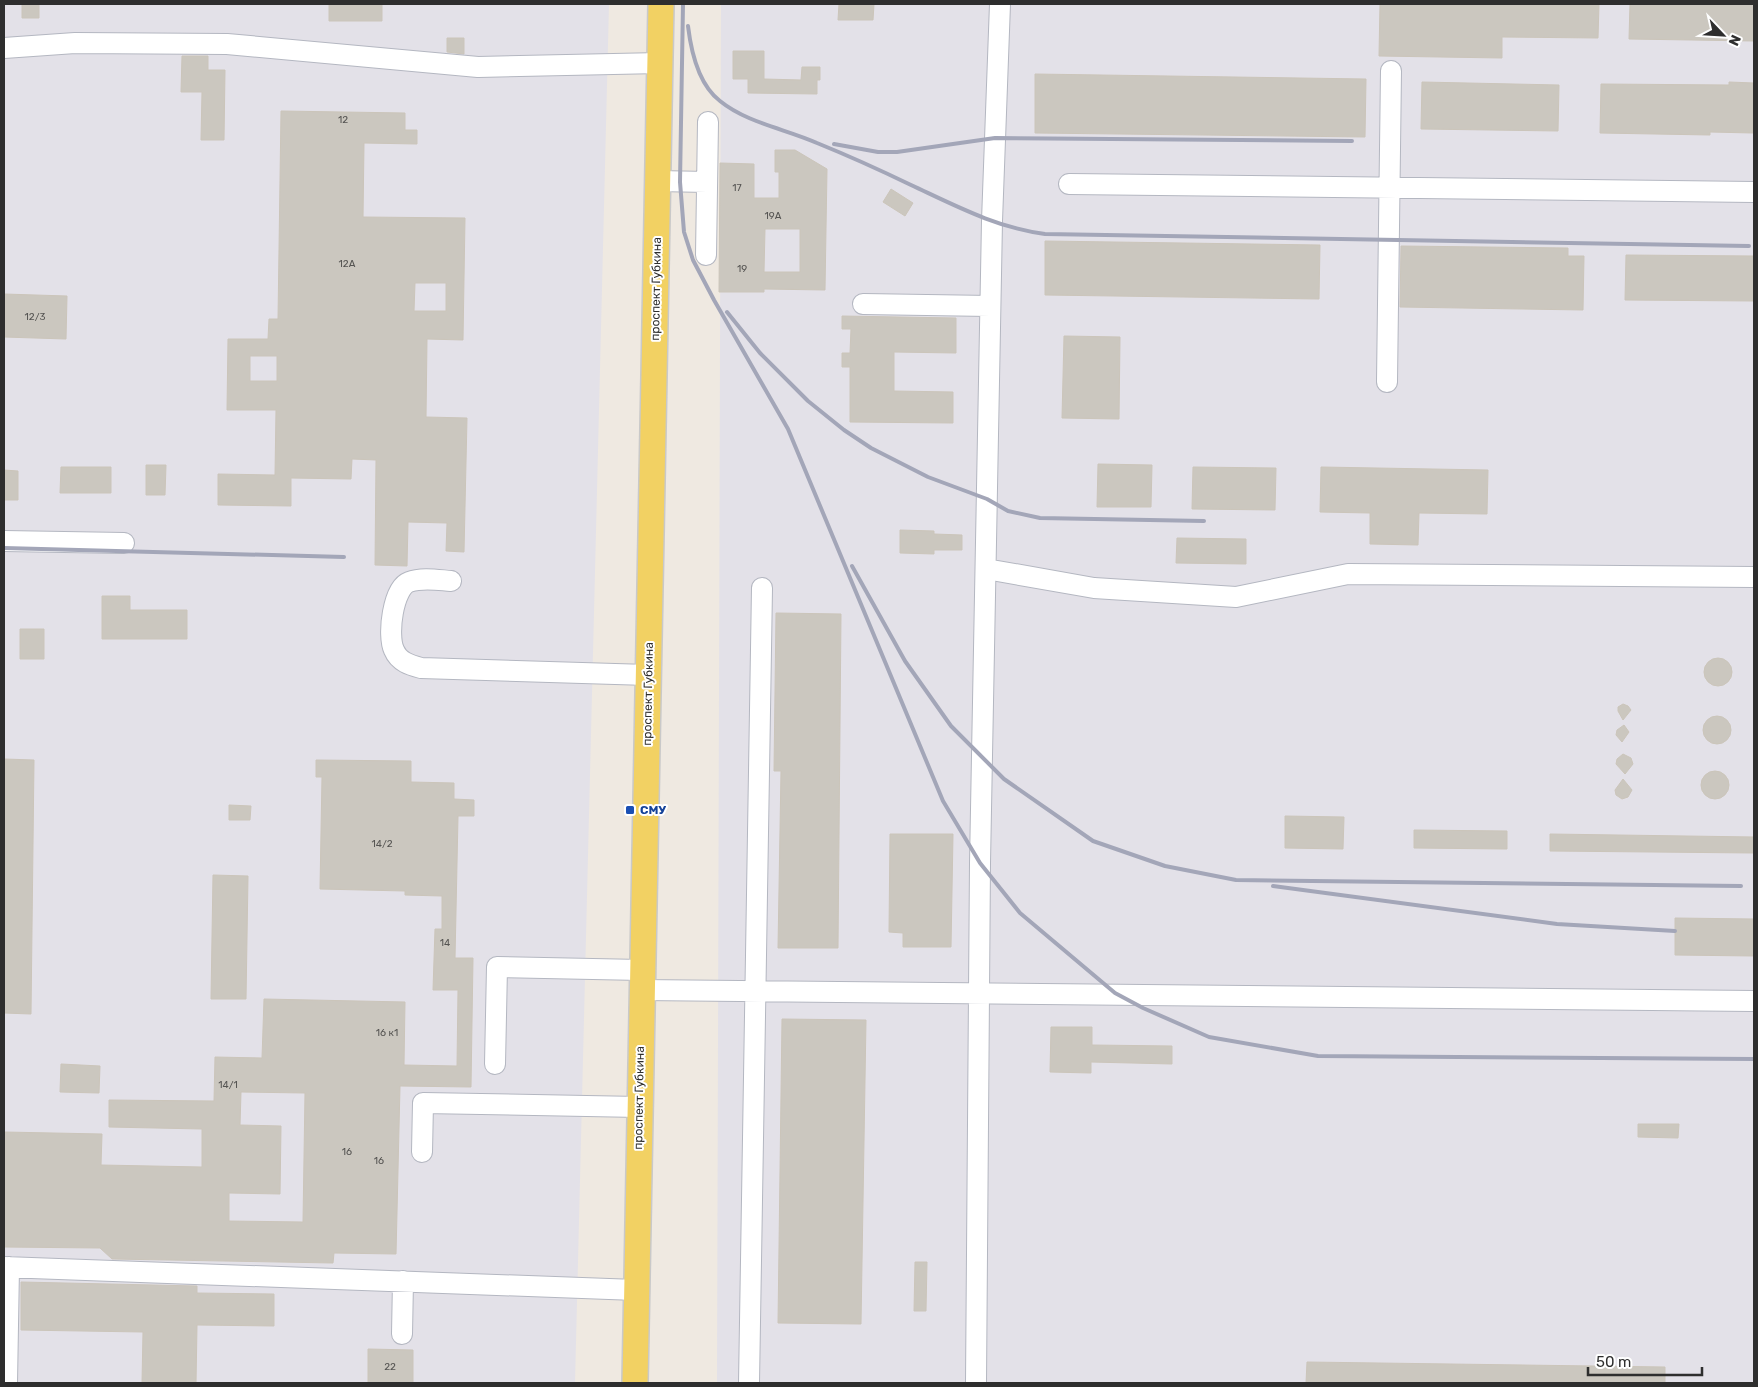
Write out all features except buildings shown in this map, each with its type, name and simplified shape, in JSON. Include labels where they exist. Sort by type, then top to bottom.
[{"type":"main road","name":"проспект Губкина","points":[[634,1383],[661,4]]},
{"type":"street","points":[[976,1383],[981,992],[980,863],[990,306],[1000,4]]},
{"type":"street","points":[[4,48],[76,43],[227,44],[478,67],[660,63]]},
{"type":"street","points":[[1387,382],[1391,71]]},
{"type":"street","points":[[706,255],[708,122]]},
{"type":"street","points":[[658,181],[707,182]]},
{"type":"street","points":[[1069,184],[1754,192]]},
{"type":"street","points":[[863,304],[990,306]]},
{"type":"street","points":[[4,541],[124,543]]},
{"type":"street","points":[[986,569],[1094,588],[1236,597],[1348,574],[1754,577]]},
{"type":"street","points":[[451,581],[421,579],[407,582],[397,593],[391,629],[393,649],[404,663],[421,668],[594,668],[648,675]]},
{"type":"street","points":[[749,1383],[753,993],[762,588]]},
{"type":"street","points":[[495,1064],[498,967],[641,980],[753,993],[981,992],[1754,1001]]},
{"type":"street","points":[[422,1152],[423,1103],[639,1107]]},
{"type":"street","points":[[7,1383],[6,1267],[636,1290]]},
{"type":"street","points":[[402,1334],[403,1281]]},
{"type":"shaded area","points":[[4,4],[609,4],[575,1383],[4,1383]]},
{"type":"shaded area","points":[[721,4],[1754,4],[1754,1383],[717,1383]]},
{"type":"railway","points":[[683,4],[680,182],[684,232],[693,260],[788,429],[943,801],[980,863],[1020,913],[1115,993],[1143,1008],[1209,1037],[1318,1056],[1754,1059]]},
{"type":"railway","points":[[688,26],[691,46],[701,77],[713,94],[731,109],[754,120],[841,153],[976,215],[1027,231],[1045,234],[1749,246]]},
{"type":"railway","points":[[834,144],[878,152],[897,152],[995,138],[1352,141]]},
{"type":"railway","points":[[727,312],[760,353],[808,401],[844,430],[871,448],[928,477],[987,499],[1008,511],[1040,518],[1204,521]]},
{"type":"railway","points":[[4,548],[344,557]]},
{"type":"railway","points":[[852,566],[905,661],[951,726],[1004,779],[1093,841],[1165,866],[1236,880],[1741,886]]},
{"type":"railway","points":[[1273,886],[1557,924],[1675,931]]},
{"type":"place","name":"СМУ","points":[[630,810]]}]
